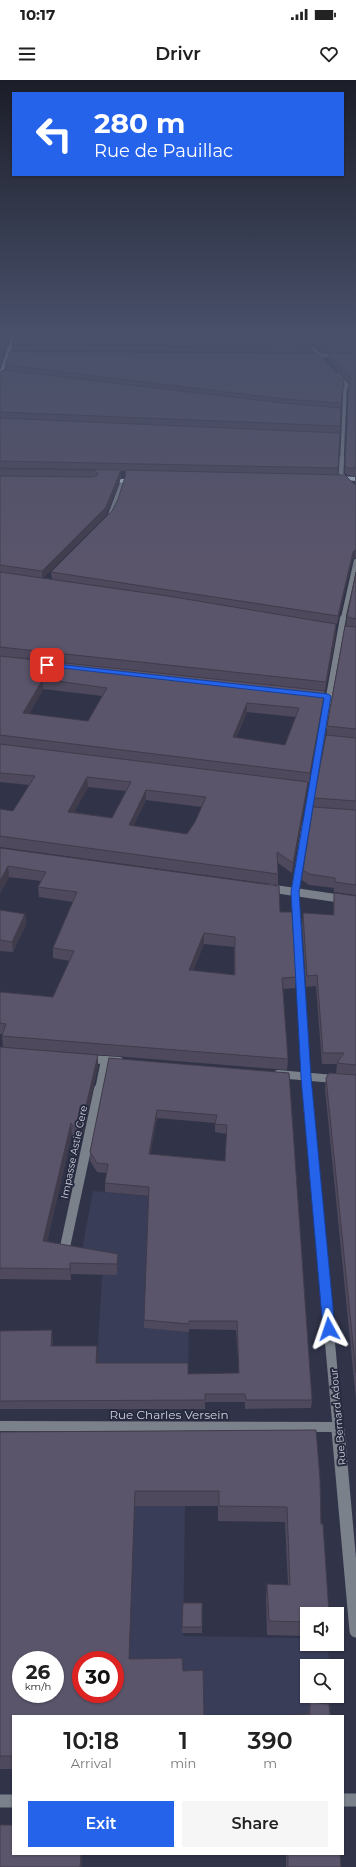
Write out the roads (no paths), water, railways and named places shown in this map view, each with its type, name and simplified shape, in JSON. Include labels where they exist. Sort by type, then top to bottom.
[{"type":"main road","points":[[109,474],[138,475]]},
{"type":"main road","points":[[354,484],[332,481],[356,479]]},
{"type":"main road","points":[[102,481],[146,482]]},
{"type":"street","points":[[342,415],[343,437],[341,474],[354,484],[356,489]]},
{"type":"street","points":[[337,437],[343,437]]},
{"type":"street","points":[[109,517],[115,506],[123,481]]},
{"type":"street","name":"Rue Bernard Adour","points":[[356,561],[325,696],[321,740],[313,788],[312,812],[295,892],[306,1077],[356,1631]]},
{"type":"street","points":[[334,629],[348,632]]},
{"type":"street","points":[[321,740],[329,741]]},
{"type":"street","points":[[306,787],[313,788]]},
{"type":"street","points":[[260,887],[356,901]]},
{"type":"street","points":[[81,1058],[128,1062]]},
{"type":"street","name":"Impasse Astie Cere","points":[[65,1248],[105,1060]]},
{"type":"street","points":[[268,1074],[356,1081]]},
{"type":"street","name":"Rue Charles Versein","points":[[0,1426],[338,1427]]},
{"type":"street","points":[[344,1800],[356,1800]]},
{"type":"street","points":[[0,1801],[12,1801]]}]
